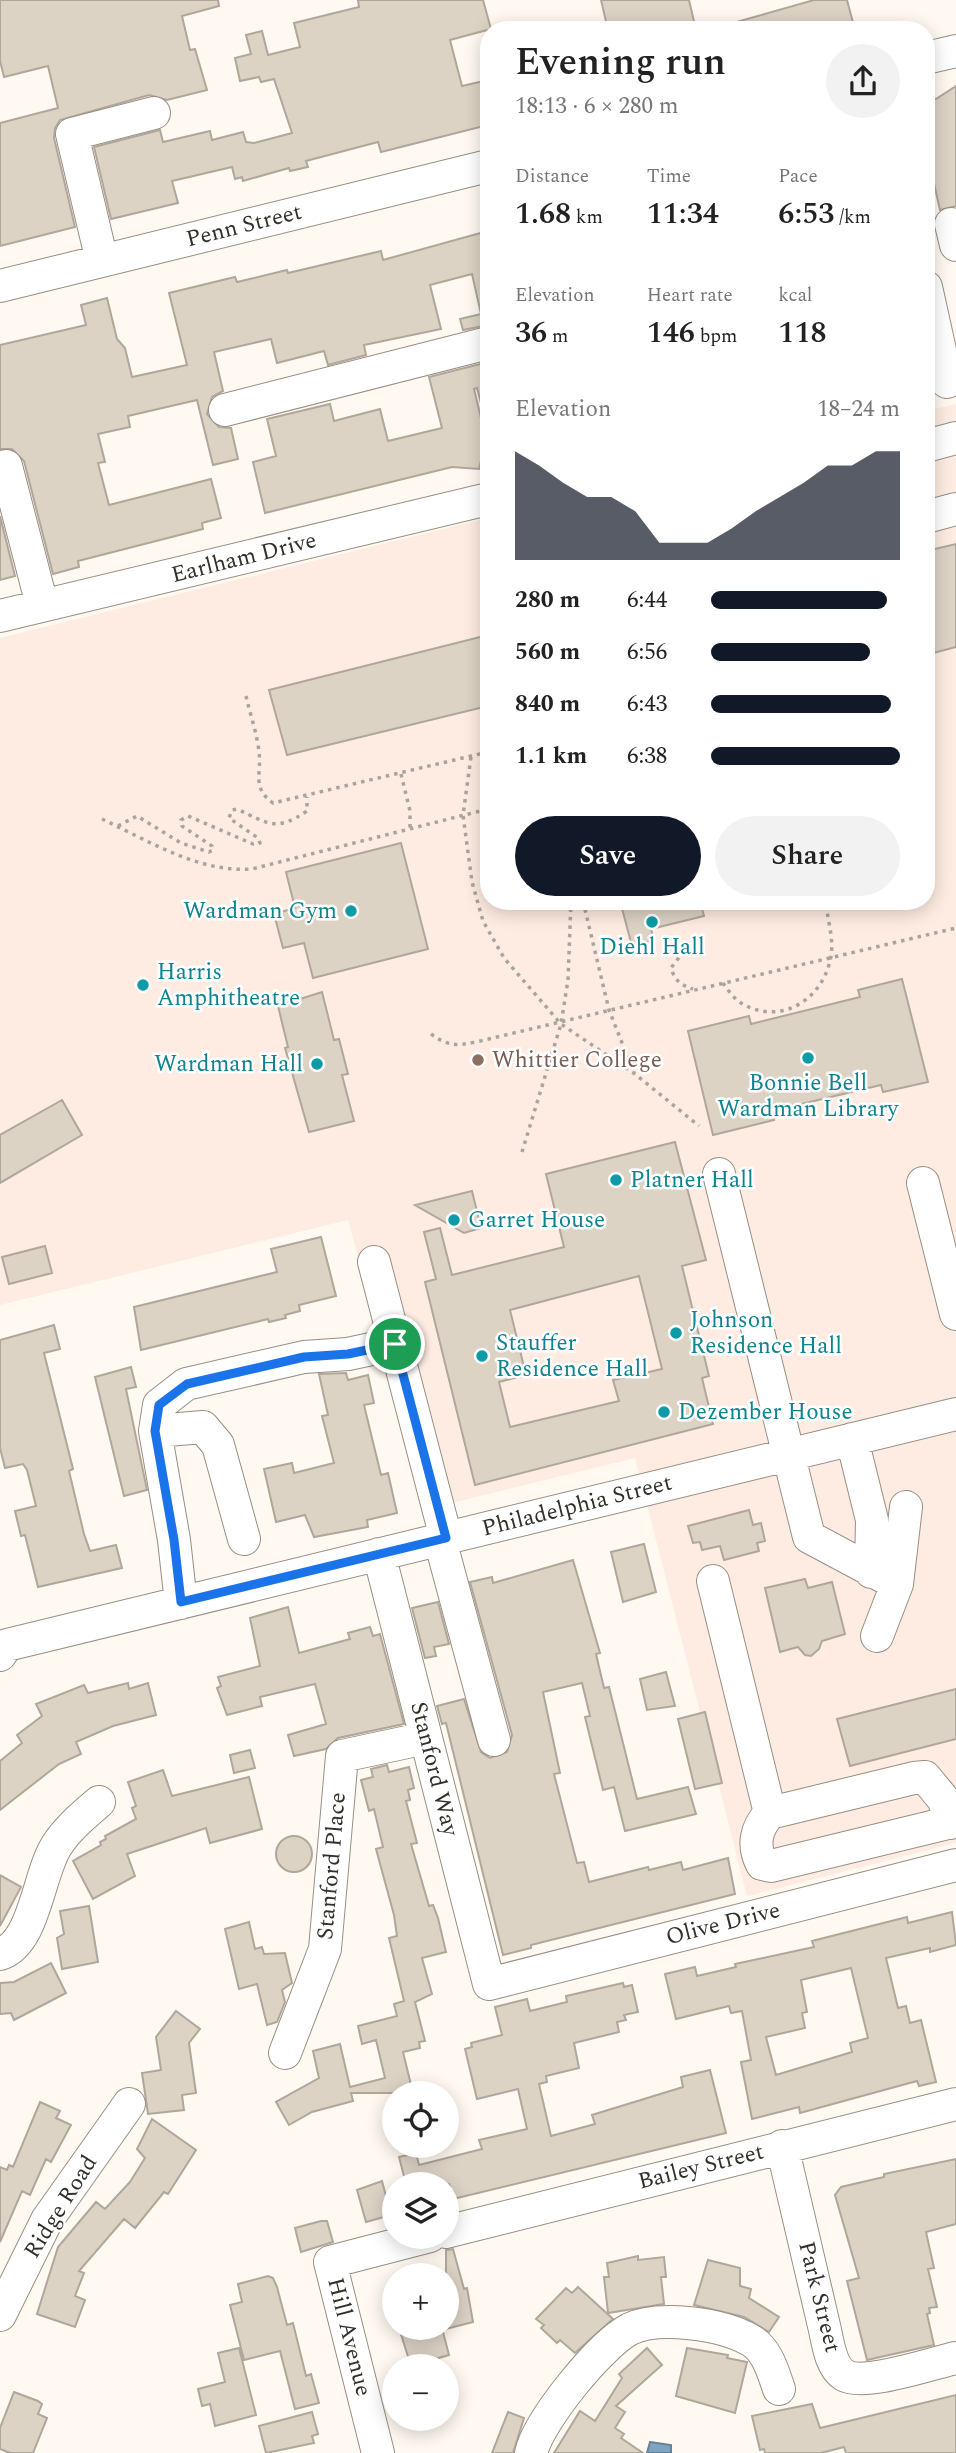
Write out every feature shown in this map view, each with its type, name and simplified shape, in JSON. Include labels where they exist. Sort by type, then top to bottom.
[{"type":"street","points":[[935,56],[956,51]]},
{"type":"street","points":[[97,262],[72,134],[154,113]]},
{"type":"street","points":[[62,143],[97,262]]},
{"type":"street","name":"Penn Street","points":[[0,286],[480,168]]},
{"type":"street","points":[[935,338],[943,384]]},
{"type":"street","points":[[225,410],[480,345]]},
{"type":"street","points":[[935,444],[956,438]]},
{"type":"street","points":[[6,466],[42,606]]},
{"type":"street","name":"Earlham Drive","points":[[0,616],[480,501]]},
{"type":"street","points":[[935,515],[956,509]]},
{"type":"street","points":[[719,1174],[809,1537],[884,1578]]},
{"type":"street","points":[[923,1183],[956,1314]]},
{"type":"street","points":[[374,1262],[494,1740]]},
{"type":"street","points":[[181,1602],[174,1540],[155,1431],[159,1405],[187,1384],[304,1357],[348,1354],[395,1344]]},
{"type":"street","name":"Philadelphia Street","points":[[2,1640],[181,1602],[956,1414]]},
{"type":"street","points":[[155,1431],[203,1427],[211,1436],[218,1445],[244,1539]]},
{"type":"street","points":[[852,1439],[873,1520],[884,1578]]},
{"type":"street","points":[[877,1636],[884,1578],[906,1507]]},
{"type":"street","name":"Stanford Way","points":[[379,1554],[489,1984]]},
{"type":"street","points":[[713,1581],[770,1813]]},
{"type":"street","name":"Stanford Place","points":[[285,2053],[325,1949],[342,1755],[426,1738]]},
{"type":"street","points":[[925,1777],[944,1800],[953,1822],[771,1866],[762,1864],[755,1846],[760,1824],[770,1813],[925,1777]]},
{"type":"street","points":[[0,1954],[9,1951],[26,1930],[56,1845],[76,1822],[99,1802]]},
{"type":"street","name":"Olive Drive","points":[[489,1984],[956,1865]]},
{"type":"street","points":[[765,1914],[771,1866]]},
{"type":"street","name":"Ridge Road","points":[[0,2315],[47,2220],[129,2104]]},
{"type":"street","name":"Bailey Street","points":[[459,2229],[956,2104]]},
{"type":"street","name":"Park Street","points":[[782,2146],[825,2330],[841,2374],[854,2379],[879,2376],[956,2358]]},
{"type":"street","name":"Hill Avenue","points":[[378,2453],[330,2262],[382,2248]]},
{"type":"street","points":[[531,2453],[542,2425],[558,2402],[611,2343],[628,2330],[645,2323],[684,2323],[750,2340],[763,2352],[779,2389]]},
{"type":"path","points":[[246,696],[260,754],[256,773],[264,796],[273,803],[480,754]]},
{"type":"path","points":[[471,757],[463,815],[472,882],[483,921],[504,958],[561,1024],[635,1074],[699,1126]]},
{"type":"path","points":[[401,774],[410,811],[411,828]]},
{"type":"path","points":[[118,826],[137,816],[181,843],[209,852],[213,850],[212,846],[182,825],[181,820],[188,816],[253,844],[260,843],[258,838],[229,818],[232,810],[237,809],[271,825],[288,824],[307,811],[307,797]]},
{"type":"path","points":[[102,819],[204,865],[229,871],[252,869],[480,811]]},
{"type":"path","points":[[522,1152],[561,1024],[568,980],[571,910]]},
{"type":"path","points":[[585,910],[609,1010],[635,1074]]},
{"type":"path","points":[[722,983],[739,1002],[756,1010],[774,1013],[794,1008],[812,996],[824,980],[831,956],[832,938],[827,910]]},
{"type":"path","points":[[431,1034],[443,1043],[457,1045],[561,1024],[831,956],[956,928]]},
{"type":"path","points":[[684,951],[671,968],[681,985],[695,990]]},
{"type":"shaded area","name":"Whittier College","points":[[956,404],[956,1843],[747,1896],[635,1458],[427,1509],[348,1220],[0,1305],[0,638],[480,520],[480,910],[935,910],[935,409]]},
{"type":"water","points":[[650,2442],[671,2445],[671,2453],[647,2453]]},
{"type":"building","points":[[0,0],[218,0],[219,6],[182,16],[190,50],[195,49],[207,90],[167,100],[149,95],[60,120],[55,128],[54,138],[75,227],[0,246],[0,123],[58,108],[48,66],[4,77],[0,61]]},
{"type":"building","points":[[358,0],[483,0],[489,21],[480,21],[480,32],[450,40],[462,86],[480,82],[480,127],[381,152],[378,142],[306,161],[308,167],[290,171],[289,168],[243,181],[242,177],[235,179],[232,167],[172,181],[178,203],[111,219],[94,147],[160,130],[163,142],[210,131],[212,140],[243,132],[246,142],[254,143],[292,133],[274,79],[261,82],[259,77],[240,81],[235,58],[251,54],[246,35],[262,31],[268,55],[300,47],[294,23],[359,7]]},
{"type":"building","points":[[601,0],[689,0],[694,21],[606,21]]},
{"type":"building","points":[[814,0],[847,0],[853,21],[740,21]]},
{"type":"building","points":[[956,86],[956,206],[940,210],[935,188],[936,99]]},
{"type":"building","points":[[480,233],[480,310],[472,274],[430,285],[441,329],[364,345],[366,355],[328,365],[324,351],[277,363],[271,339],[214,352],[223,391],[212,397],[207,414],[219,427],[231,428],[238,459],[213,465],[197,400],[128,416],[130,427],[98,434],[105,462],[98,463],[109,505],[211,479],[221,518],[202,523],[203,529],[78,561],[79,567],[53,574],[24,461],[12,449],[0,449],[0,345],[86,325],[81,305],[107,298],[117,339],[125,348],[132,377],[187,365],[169,293],[235,277],[237,282],[287,270],[288,273],[381,251],[383,260]]},
{"type":"building","points":[[480,314],[480,327],[463,330],[460,319]]},
{"type":"building","points":[[480,364],[480,399],[477,388],[474,389],[480,414],[479,469],[452,467],[265,513],[253,462],[276,456],[267,419],[330,404],[334,421],[380,409],[388,441],[442,428],[429,377]]},
{"type":"building","points":[[0,516],[15,576],[0,580]]},
{"type":"building","points":[[956,544],[956,647],[935,653],[935,549]]},
{"type":"building","points":[[480,637],[480,708],[287,755],[269,690]]},
{"type":"building","name":"Wardman Gym","points":[[401,843],[428,949],[313,978],[304,943],[283,948],[274,914],[295,908],[286,872]]},
{"type":"building","name":"Diehl Hall","points":[[622,910],[702,910],[704,916],[651,929],[654,940],[632,946]]},
{"type":"building","name":"Bonnie Bell Wardman Library","points":[[902,979],[928,1082],[883,1092],[881,1085],[772,1111],[774,1120],[713,1135],[688,1031],[749,1016],[751,1024],[860,997],[858,990]]},
{"type":"building","name":"Wardman Hall","points":[[322,992],[334,1040],[339,1039],[348,1074],[342,1075],[354,1121],[309,1132],[285,1048],[288,1047],[278,1006]]},
{"type":"building","points":[[62,1100],[82,1135],[0,1183],[0,1135]]},
{"type":"building","points":[[675,1142],[706,1260],[682,1266],[709,1376],[702,1378],[713,1424],[475,1485],[425,1282],[436,1279],[424,1232],[440,1228],[452,1275],[564,1247],[546,1174]],"holes":[[[639,1276],[662,1369],[613,1380],[619,1401],[510,1427],[499,1382],[526,1375],[510,1310]]]},
{"type":"building","name":"Garret House","points":[[472,1191],[481,1228],[464,1233],[415,1205]]},
{"type":"building","points":[[321,1237],[336,1296],[299,1305],[300,1311],[285,1315],[286,1318],[269,1322],[268,1319],[141,1350],[134,1307],[277,1272],[271,1249]]},
{"type":"building","points":[[45,1246],[52,1273],[9,1284],[2,1257]]},
{"type":"building","points":[[54,1325],[60,1349],[44,1353],[73,1469],[69,1471],[84,1534],[90,1551],[116,1545],[122,1568],[38,1587],[25,1535],[21,1536],[15,1511],[36,1506],[27,1470],[23,1464],[5,1468],[0,1448],[0,1340]]},
{"type":"building","points":[[131,1367],[136,1387],[126,1389],[147,1490],[124,1496],[95,1377]]},
{"type":"building","points":[[346,1373],[348,1380],[368,1375],[374,1403],[364,1405],[381,1475],[388,1473],[397,1513],[367,1520],[368,1527],[314,1537],[305,1515],[276,1522],[264,1469],[292,1463],[294,1473],[334,1463],[322,1416],[328,1415],[319,1374]]},
{"type":"building","points":[[749,1510],[753,1525],[761,1523],[765,1541],[757,1543],[759,1551],[724,1560],[720,1546],[702,1550],[700,1542],[693,1543],[688,1526]]},
{"type":"building","points":[[644,1544],[656,1592],[623,1602],[611,1552]]},
{"type":"building","points":[[573,1560],[600,1653],[596,1654],[604,1688],[609,1687],[637,1799],[688,1787],[696,1814],[625,1831],[614,1787],[603,1790],[585,1717],[590,1716],[582,1683],[543,1692],[560,1773],[554,1774],[577,1863],[584,1862],[589,1882],[648,1867],[649,1870],[681,1862],[683,1870],[728,1858],[735,1894],[531,1945],[531,1948],[503,1955],[446,1723],[442,1724],[437,1706],[464,1699],[481,1752],[490,1758],[507,1752],[512,1735],[470,1582],[492,1577],[493,1583]]},
{"type":"building","points":[[805,1579],[808,1588],[832,1582],[845,1634],[822,1641],[819,1649],[811,1656],[805,1655],[798,1647],[780,1652],[765,1588]]},
{"type":"building","points":[[438,1602],[449,1644],[434,1647],[436,1656],[425,1658],[412,1608]]},
{"type":"building","points":[[288,1607],[299,1653],[350,1639],[348,1633],[370,1627],[373,1636],[380,1634],[404,1724],[338,1738],[326,1749],[294,1756],[288,1735],[326,1724],[315,1684],[260,1697],[262,1706],[227,1715],[217,1688],[221,1686],[218,1677],[260,1666],[250,1618]]},
{"type":"building","points":[[666,1672],[675,1706],[647,1710],[640,1679]]},
{"type":"building","points":[[128,1683],[129,1689],[148,1683],[156,1715],[113,1726],[76,1742],[81,1754],[59,1764],[0,1810],[0,1761],[22,1743],[17,1735],[42,1716],[36,1704],[84,1685],[88,1693]]},
{"type":"building","points":[[956,1689],[956,1739],[850,1766],[837,1719]]},
{"type":"building","points":[[705,1712],[722,1783],[695,1789],[678,1719]]},
{"type":"building","points":[[250,1750],[255,1768],[234,1773],[230,1755]]},
{"type":"building","points":[[387,1765],[389,1772],[409,1767],[414,1788],[408,1790],[410,1800],[406,1801],[417,1843],[411,1844],[429,1906],[433,1905],[438,1918],[446,1952],[422,1958],[432,1994],[415,2002],[425,2041],[419,2042],[420,2048],[403,2052],[410,2081],[382,2081],[382,2093],[351,2093],[353,2101],[312,2112],[289,2125],[276,2102],[319,2078],[313,2051],[340,2044],[350,2087],[385,2078],[376,2040],[362,2044],[358,2026],[397,2016],[394,2004],[404,2001],[389,1938],[397,1936],[394,1915],[376,1849],[383,1847],[374,1809],[369,1811],[361,1780],[373,1777],[371,1769]]},
{"type":"building","points":[[163,1770],[172,1796],[249,1777],[262,1829],[210,1843],[206,1828],[127,1854],[135,1876],[93,1899],[73,1861],[101,1845],[100,1842],[106,1839],[105,1836],[136,1819],[132,1808],[136,1806],[128,1782]]},
{"type":"building","points":[[294,1836],[306,1842],[312,1854],[306,1866],[294,1872],[282,1866],[276,1854],[282,1842]]},
{"type":"building","points":[[0,1875],[21,1887],[0,1926]]},
{"type":"building","points":[[89,1906],[98,1962],[62,1969],[57,1938],[64,1934],[60,1911]]},
{"type":"building","points":[[952,1912],[956,1945],[930,1952],[930,1948],[886,1958],[898,2008],[906,2006],[910,2023],[921,2020],[936,2082],[919,2086],[917,2081],[800,2113],[799,2107],[752,2119],[741,2062],[751,2060],[742,2011],[731,2013],[729,2006],[676,2019],[665,1974],[695,1967],[697,1976],[736,1967],[735,1964],[814,1947],[812,1941],[907,1917],[908,1923]],"holes":[[[851,1968],[868,2038],[850,2043],[852,2052],[776,2075],[766,2037],[805,2028],[802,2013],[807,2012],[801,1980]]]},
{"type":"building","points":[[249,1922],[255,1949],[262,1947],[264,1954],[285,1953],[292,1983],[282,1990],[285,2002],[277,2022],[267,2025],[257,1984],[239,1989],[225,1929]]},
{"type":"building","points":[[51,1963],[66,1993],[14,2020],[11,2013],[0,2014],[0,1983],[14,1982]]},
{"type":"building","points":[[623,1983],[624,1987],[632,1985],[638,2012],[624,2015],[626,2020],[617,2022],[619,2032],[574,2043],[579,2068],[546,2076],[547,2082],[539,2084],[551,2136],[595,2124],[592,2115],[683,2087],[681,2077],[710,2070],[726,2133],[459,2198],[459,2172],[403,2172],[399,2158],[417,2158],[419,2165],[447,2158],[459,2158],[459,2155],[482,2149],[479,2140],[527,2129],[518,2089],[477,2099],[465,2049],[472,2047],[471,2043],[502,2035],[495,2007],[527,1999],[530,2011],[567,2002],[566,1996]]},
{"type":"building","points":[[176,2011],[200,2029],[189,2043],[196,2093],[182,2095],[184,2110],[148,2114],[142,2073],[161,2070],[156,2037]]},
{"type":"building","points":[[40,2102],[60,2111],[56,2118],[71,2125],[51,2162],[46,2159],[30,2195],[22,2191],[0,2242],[0,2167],[7,2170],[9,2165],[13,2167]]},
{"type":"building","points":[[152,2119],[196,2150],[168,2194],[164,2192],[135,2228],[124,2219],[79,2271],[84,2273],[75,2296],[85,2300],[75,2327],[37,2314],[58,2247],[96,2202],[105,2209],[130,2182],[145,2158],[137,2149]]},
{"type":"building","points":[[956,2159],[956,2224],[926,2232],[934,2268],[928,2269],[937,2307],[929,2308],[930,2313],[927,2314],[934,2345],[867,2360],[847,2281],[859,2278],[835,2195],[841,2187],[884,2177],[884,2174]]},
{"type":"building","points":[[382,2181],[382,2218],[366,2222],[357,2190]]},
{"type":"building","points":[[327,2221],[333,2242],[301,2252],[295,2228]]},
{"type":"building","points":[[453,2249],[457,2263],[446,2263],[446,2250]]},
{"type":"building","points":[[638,2256],[638,2260],[664,2257],[666,2277],[661,2277],[664,2304],[608,2313],[604,2277],[609,2277],[607,2263]]},
{"type":"building","points":[[708,2260],[740,2268],[740,2286],[751,2289],[749,2298],[779,2317],[769,2332],[744,2317],[694,2305]]},
{"type":"building","points":[[459,2271],[464,2289],[467,2288],[473,2322],[459,2326]]},
{"type":"building","points":[[268,2276],[273,2278],[277,2287],[287,2325],[293,2323],[306,2376],[311,2374],[319,2403],[295,2409],[280,2351],[244,2360],[230,2305],[242,2302],[238,2284]]},
{"type":"building","points":[[578,2287],[613,2319],[575,2353],[560,2340],[557,2343],[541,2328],[544,2325],[536,2319],[566,2288],[572,2293]]},
{"type":"building","points":[[403,2340],[445,2340],[449,2354],[407,2354]]},
{"type":"building","points":[[239,2348],[256,2415],[215,2426],[210,2404],[202,2406],[198,2389],[225,2382],[218,2353]]},
{"type":"building","points":[[647,2348],[662,2365],[616,2406],[625,2412],[615,2428],[624,2434],[621,2438],[643,2453],[554,2453],[580,2411],[595,2421],[622,2378],[619,2374]]},
{"type":"building","points":[[687,2348],[728,2355],[727,2358],[747,2362],[735,2413],[676,2396]]},
{"type":"building","points":[[14,2392],[42,2404],[38,2414],[47,2418],[33,2453],[10,2453],[0,2449],[0,2428]]},
{"type":"building","points":[[956,2395],[956,2453],[846,2453],[844,2447],[821,2453],[765,2453],[764,2449],[760,2450],[752,2416],[812,2404],[820,2428]]},
{"type":"building","points":[[312,2412],[318,2434],[312,2436],[314,2443],[266,2453],[259,2426]]},
{"type":"building","points":[[508,2412],[524,2418],[513,2453],[492,2453]]},
{"type":"place","name":"Wardman Gym","points":[[351,911]]},
{"type":"place","name":"Diehl Hall","points":[[652,922]]},
{"type":"place","name":"Harris Amphitheatre","points":[[143,985]]},
{"type":"place","name":"Bonnie Bell Wardman Library","points":[[808,1058]]},
{"type":"place","name":"Whittier College","points":[[478,1060]]},
{"type":"place","name":"Wardman Hall","points":[[317,1064]]},
{"type":"place","name":"Platner Hall","points":[[616,1180]]},
{"type":"place","name":"Garret House","points":[[454,1220]]},
{"type":"place","name":"Johnson Residence Hall","points":[[676,1333]]},
{"type":"place","name":"Stauffer Residence Hall","points":[[482,1356]]},
{"type":"place","name":"Dezember House","points":[[664,1412]]},
{"type":"route","points":[[395,1344],[446,1538],[181,1602],[174,1540],[155,1431],[159,1405],[187,1384],[304,1357],[348,1354],[395,1344]]}]
